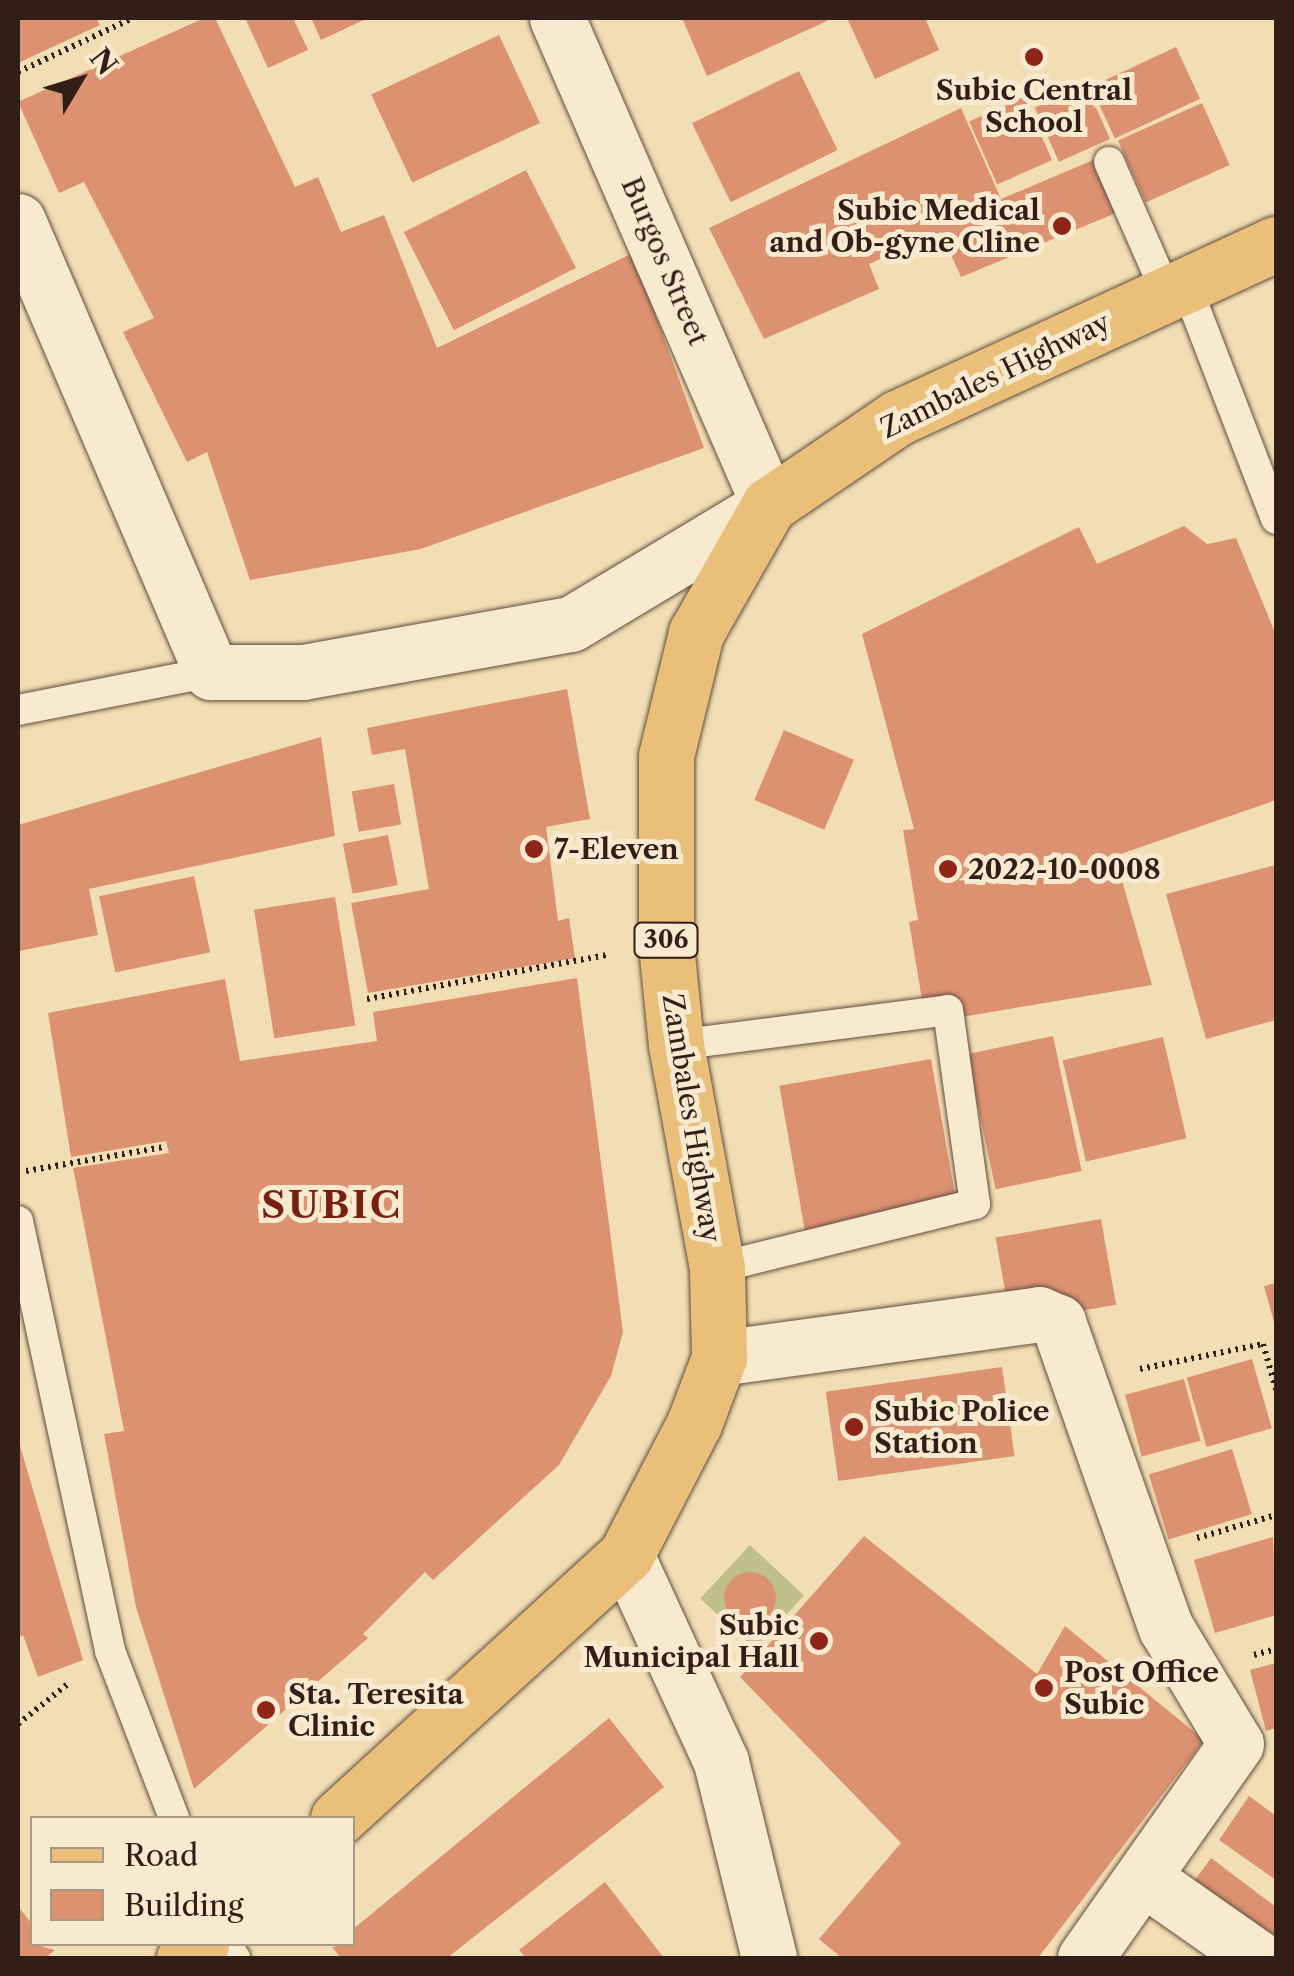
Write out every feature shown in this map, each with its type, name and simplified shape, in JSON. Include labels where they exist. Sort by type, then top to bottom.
[{"type":"main road","name":"Zambales Highway","points":[[340,1816],[626,1555],[694,1424],[720,1358],[717,1268],[676,1045],[666,944],[670,738],[696,633],[769,505],[897,418],[1276,244]]},
{"type":"street","name":"Burgos Street","points":[[557,18],[769,505]]},
{"type":"street","points":[[18,221],[211,672],[303,672],[570,624],[769,505]]},
{"type":"street","points":[[720,1358],[1039,1314],[1058,1322],[1166,1628],[1236,1744],[1144,1880],[1084,1958]]},
{"type":"street","points":[[626,1555],[721,1762],[769,1958]]},
{"type":"street","points":[[1144,1880],[1258,1958]]},
{"type":"lane","points":[[1110,162],[1176,288],[1276,518]]},
{"type":"lane","points":[[18,710],[211,672]]},
{"type":"lane","points":[[676,1045],[948,1010],[975,1204],[717,1268]]},
{"type":"lane","points":[[18,1221],[110,1651],[173,1816]]},
{"type":"path","points":[[18,72],[133,18]]},
{"type":"path","points":[[367,999],[666,944]]},
{"type":"path","points":[[18,1173],[162,1147]]},
{"type":"path","points":[[1080,1382],[1263,1344],[1276,1389]]},
{"type":"path","points":[[1138,1554],[1276,1515]]},
{"type":"path","points":[[18,1724],[110,1651]]},
{"type":"green space","points":[[750,1545],[804,1595],[754,1649],[700,1598]]},
{"type":"building","points":[[18,18],[96,18],[100,25],[18,63]]},
{"type":"building","points":[[204,18],[215,18],[295,187],[318,177],[341,232],[384,215],[437,348],[633,253],[704,448],[421,549],[250,580],[207,452],[187,462],[123,332],[154,318],[84,182],[59,193],[18,102]]},
{"type":"building","points":[[245,18],[293,18],[308,50],[268,68]]},
{"type":"building","points":[[311,18],[368,18],[321,40]]},
{"type":"building","points":[[682,18],[825,18],[827,21],[707,76]]},
{"type":"building","points":[[847,18],[925,18],[939,50],[875,79]]},
{"type":"building","points":[[499,35],[540,123],[412,183],[371,95]]},
{"type":"building","points":[[1176,47],[1200,99],[1115,138],[1091,87]]},
{"type":"building","points":[[799,71],[838,150],[731,202],[692,123]]},
{"type":"building","points":[[1086,85],[1110,139],[1059,162],[1035,108]]},
{"type":"building","points":[[1024,97],[1052,160],[997,184],[969,121]]},
{"type":"building","points":[[1202,103],[1230,165],[1146,203],[1118,140]]},
{"type":"building","points":[[961,108],[1001,199],[1098,158],[1121,211],[961,277],[941,232],[869,264],[879,289],[764,339],[709,228]]},
{"type":"building","points":[[526,170],[576,268],[454,330],[404,232]]},
{"type":"building","points":[[1184,526],[1207,544],[1236,538],[1276,635],[1276,800],[1115,856],[1152,985],[926,1023],[909,922],[918,920],[903,830],[914,829],[862,634],[1079,527],[1097,564]]},
{"type":"building","points":[[567,689],[590,819],[546,827],[558,921],[569,918],[575,958],[368,993],[351,903],[429,889],[405,749],[372,755],[367,728]]},
{"type":"building","points":[[784,730],[854,760],[824,830],[754,800]]},
{"type":"building","points":[[321,737],[335,836],[89,889],[98,935],[19,951],[18,825]]},
{"type":"building","points":[[394,784],[401,824],[359,832],[352,791]]},
{"type":"building","points":[[388,835],[398,885],[353,894],[343,844]]},
{"type":"building","points":[[1276,865],[1276,1020],[1206,1039],[1166,894]]},
{"type":"building","points":[[194,876],[210,952],[115,972],[99,896]]},
{"type":"building","points":[[335,897],[355,1025],[274,1038],[254,910]]},
{"type":"building","points":[[577,978],[623,1332],[611,1376],[559,1465],[433,1580],[425,1572],[363,1634],[368,1638],[194,1789],[136,1607],[104,1434],[124,1431],[73,1168],[169,1153],[166,1141],[71,1157],[48,1013],[225,979],[240,1061],[377,1041],[373,1012]]},
{"type":"building","points":[[1053,1036],[1082,1171],[996,1189],[967,1054]]},
{"type":"building","points":[[1163,1037],[1186,1138],[1086,1162],[1063,1060]]},
{"type":"building","points":[[931,1059],[957,1206],[805,1232],[779,1086]]},
{"type":"building","points":[[1101,1219],[1116,1305],[1011,1323],[996,1238]]},
{"type":"building","points":[[1276,1283],[1276,1326],[1275,1326],[1264,1286]]},
{"type":"building","points":[[1252,1359],[1272,1428],[1206,1447],[1187,1378]]},
{"type":"building","points":[[1002,1367],[1015,1456],[838,1481],[826,1392]]},
{"type":"building","points":[[1184,1379],[1201,1441],[1142,1457],[1125,1395]]},
{"type":"building","points":[[18,1439],[83,1660],[38,1677],[23,1635],[18,1638]]},
{"type":"building","points":[[1232,1449],[1252,1514],[1169,1539],[1149,1474]]},
{"type":"building","points":[[864,1536],[1037,1674],[1065,1626],[1204,1740],[1038,1958],[842,1958],[819,1939],[901,1843],[740,1677]]},
{"type":"building","points":[[1273,1537],[1276,1615],[1215,1633],[1194,1560]]},
{"type":"building","points":[[750,1572],[768,1580],[776,1598],[768,1616],[750,1624],[732,1616],[724,1598],[732,1580]]},
{"type":"building","points":[[1276,1663],[1276,1728],[1266,1731],[1250,1670]]},
{"type":"building","points":[[609,1718],[664,1787],[447,1958],[341,1958],[332,1947],[355,1946],[355,1928]]},
{"type":"building","points":[[1249,1796],[1276,1816],[1276,1880],[1219,1840]]},
{"type":"building","points":[[1211,1858],[1276,1907],[1276,1958],[1181,1899]]},
{"type":"building","points":[[605,1882],[664,1958],[526,1958],[519,1950]]},
{"type":"building","points":[[18,1906],[30,1921],[30,1946],[55,1950],[45,1958],[18,1958]]},
{"type":"place","name":"Subic Central School","points":[[1034,57]]},
{"type":"place","name":"Subic Medical and Ob-gyne Cline","points":[[1062,226]]},
{"type":"place","name":"7-Eleven","points":[[534,849]]},
{"type":"place","name":"2022-10-0008","points":[[948,869]]},
{"type":"place","name":"Subic Police Station","points":[[854,1427]]},
{"type":"place","name":"Subic Municipal Hall","points":[[819,1641]]},
{"type":"place","name":"Post Office Subic","points":[[1044,1688]]},
{"type":"place","name":"Sta. Teresita Clinic","points":[[266,1710]]},
{"type":"district","name":"SUBIC","points":[[332,1205]]}]
